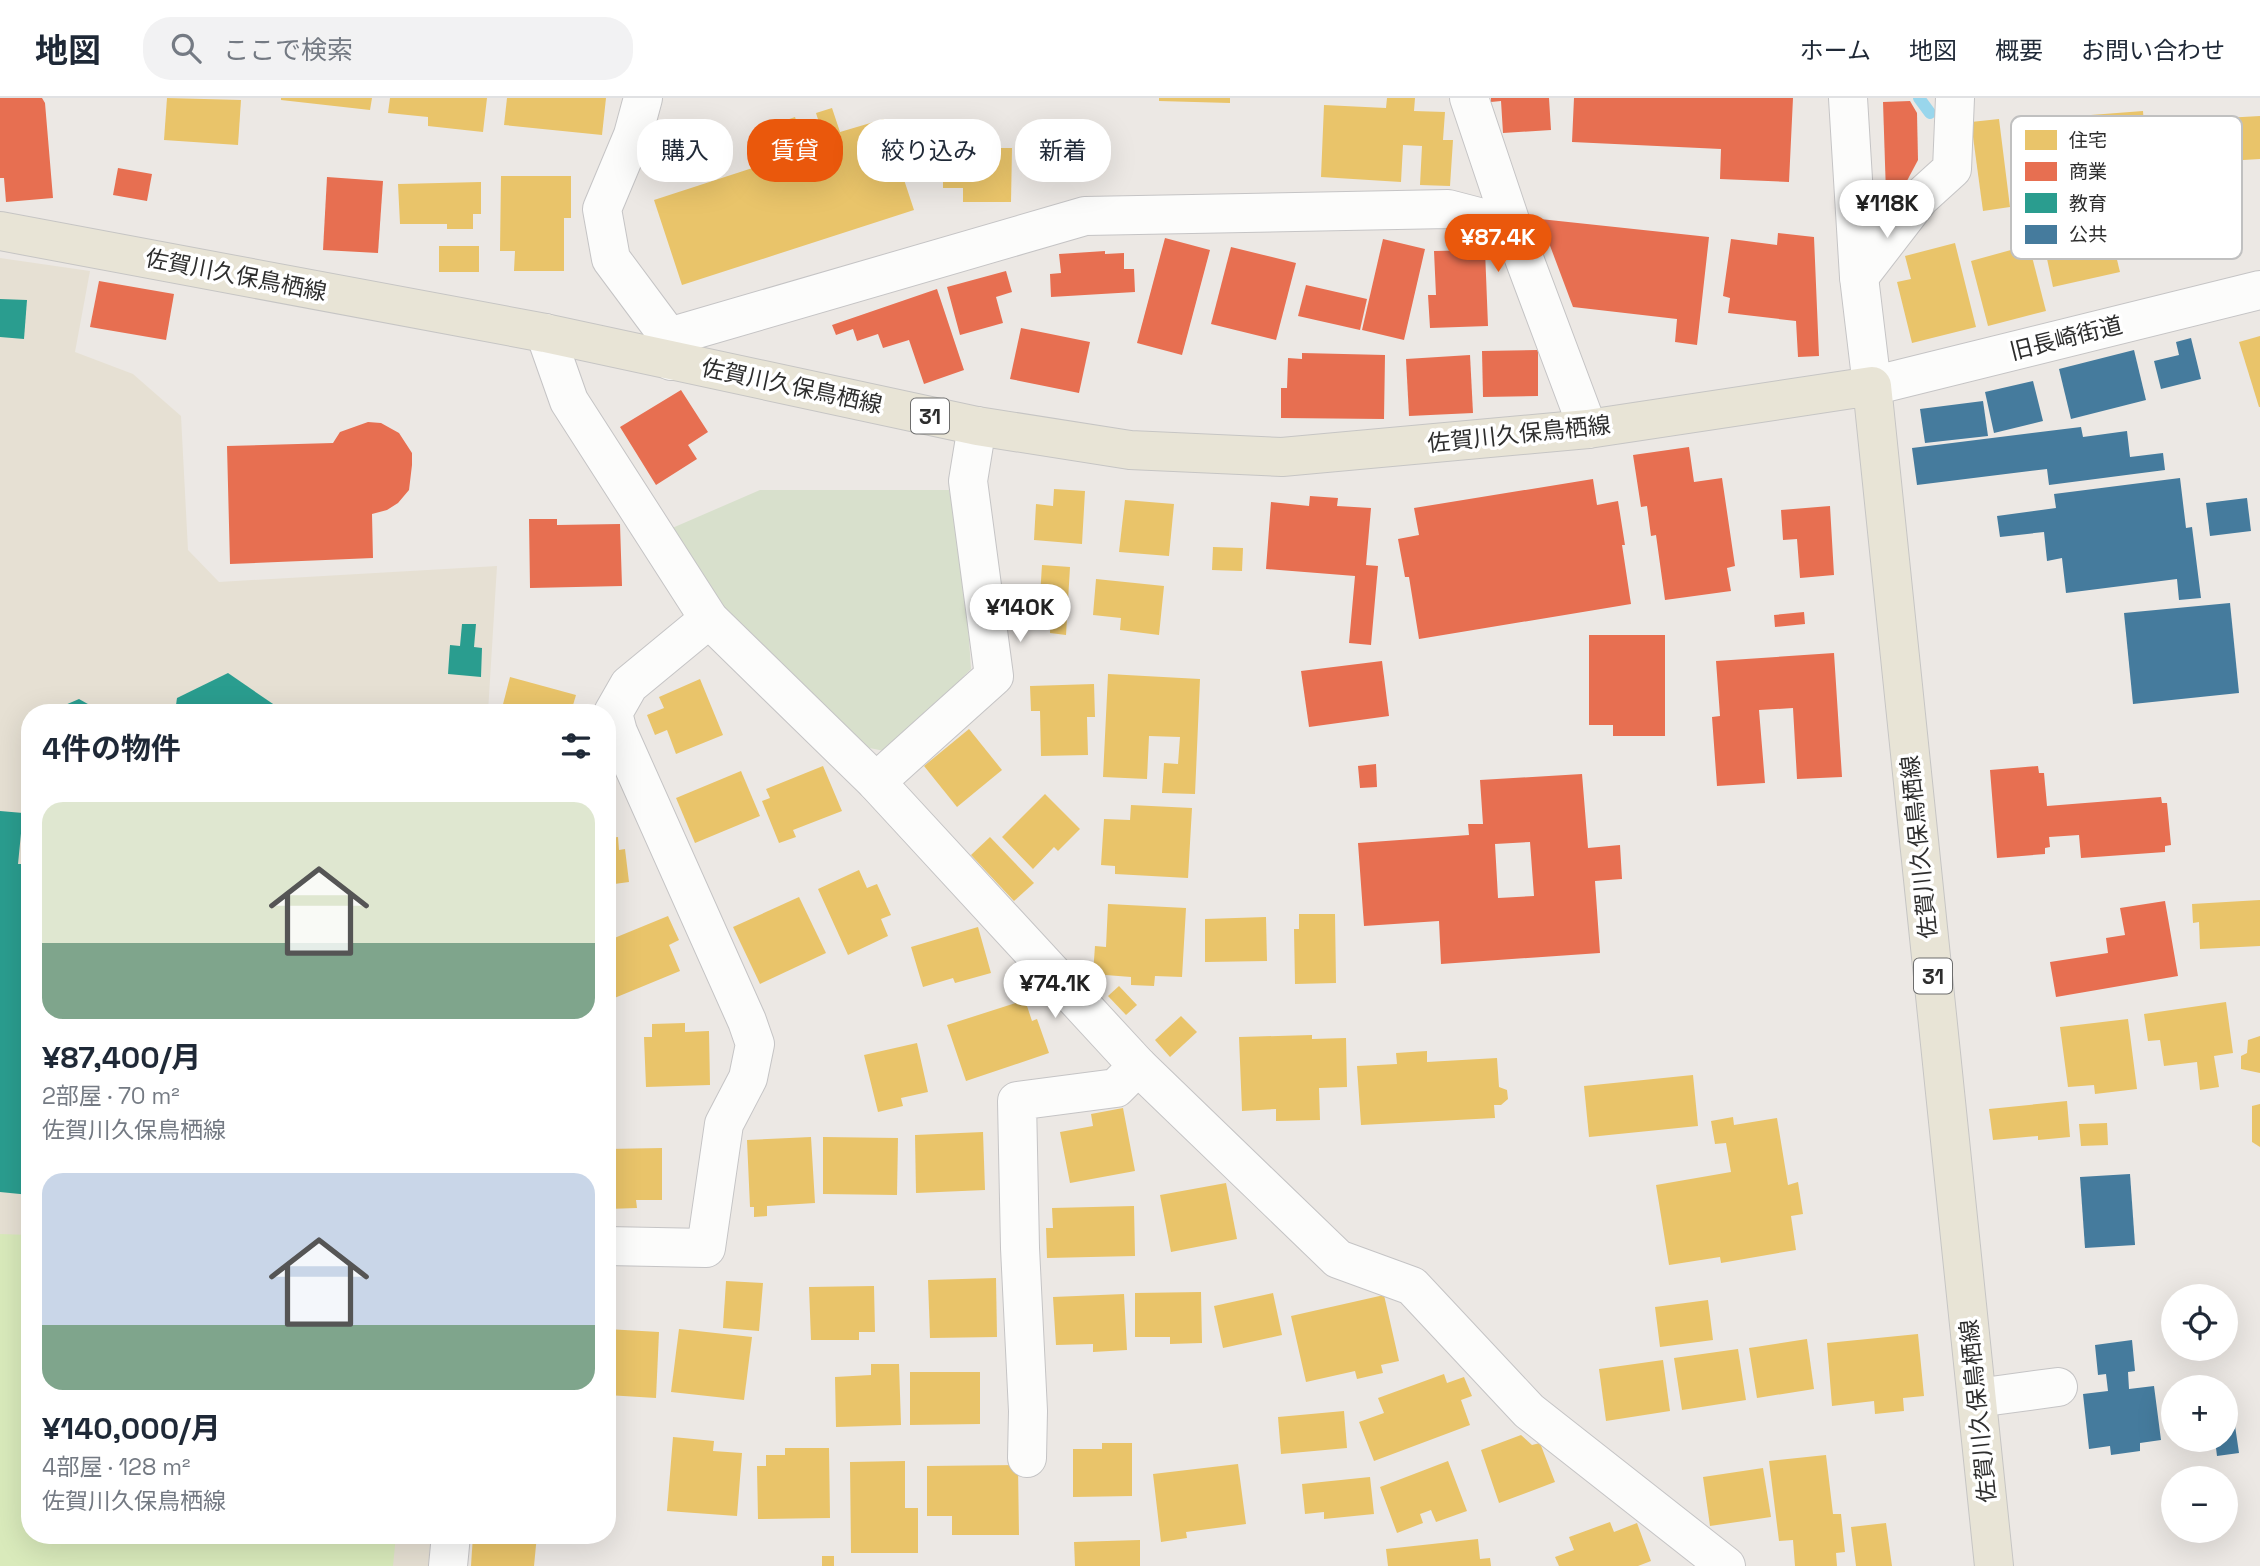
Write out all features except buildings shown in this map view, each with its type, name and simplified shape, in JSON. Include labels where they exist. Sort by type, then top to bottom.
[{"type":"main road","name":"佐賀川久保鳥栖線","points":[[0,231],[545,333],[670,349],[977,426],[1130,450],[1282,457],[1588,429],[1872,386],[1994,1566]]},
{"type":"street","points":[[643,98],[632,135],[601,209],[611,259],[670,349],[1085,216],[1448,209],[1513,229]]},
{"type":"street","points":[[1469,98],[1513,229],[1588,429]]},
{"type":"street","points":[[1848,98],[1859,277],[1872,386]]},
{"type":"street","points":[[1859,277],[1920,198],[1952,169],[1955,98]]},
{"type":"street","name":"旧長崎街道","points":[[1872,386],[2260,290]]},
{"type":"street","points":[[545,333],[569,401],[709,619],[876,782],[1138,1066],[1338,1259],[1412,1286],[1529,1411],[1726,1566]]},
{"type":"street","points":[[876,782],[994,676],[968,481],[977,426]]},
{"type":"street","points":[[616,708],[629,685],[709,619]]},
{"type":"street","points":[[616,724],[755,1044],[748,1078],[724,1124],[706,1248],[616,1247]]},
{"type":"street","points":[[1027,1458],[1028,1411],[1020,1248],[1017,1101],[1116,1088],[1138,1066]]},
{"type":"street","points":[[1977,1398],[2058,1387]]},
{"type":"street","points":[[448,1566],[450,1544]]},
{"type":"shaded area","points":[[0,258],[90,271],[75,352],[133,374],[181,416],[188,550],[219,582],[497,566],[488,704],[21,704],[21,1544],[430,1544],[428,1566],[0,1566]]},
{"type":"green space","points":[[760,490],[949,490],[963,551],[971,669],[889,752],[855,745],[707,591],[670,529]]},
{"type":"green space","points":[[0,1234],[21,1235],[21,1544],[395,1544],[393,1566],[0,1566]]},
{"type":"waterway","points":[[1919,98],[1930,113]]}]
